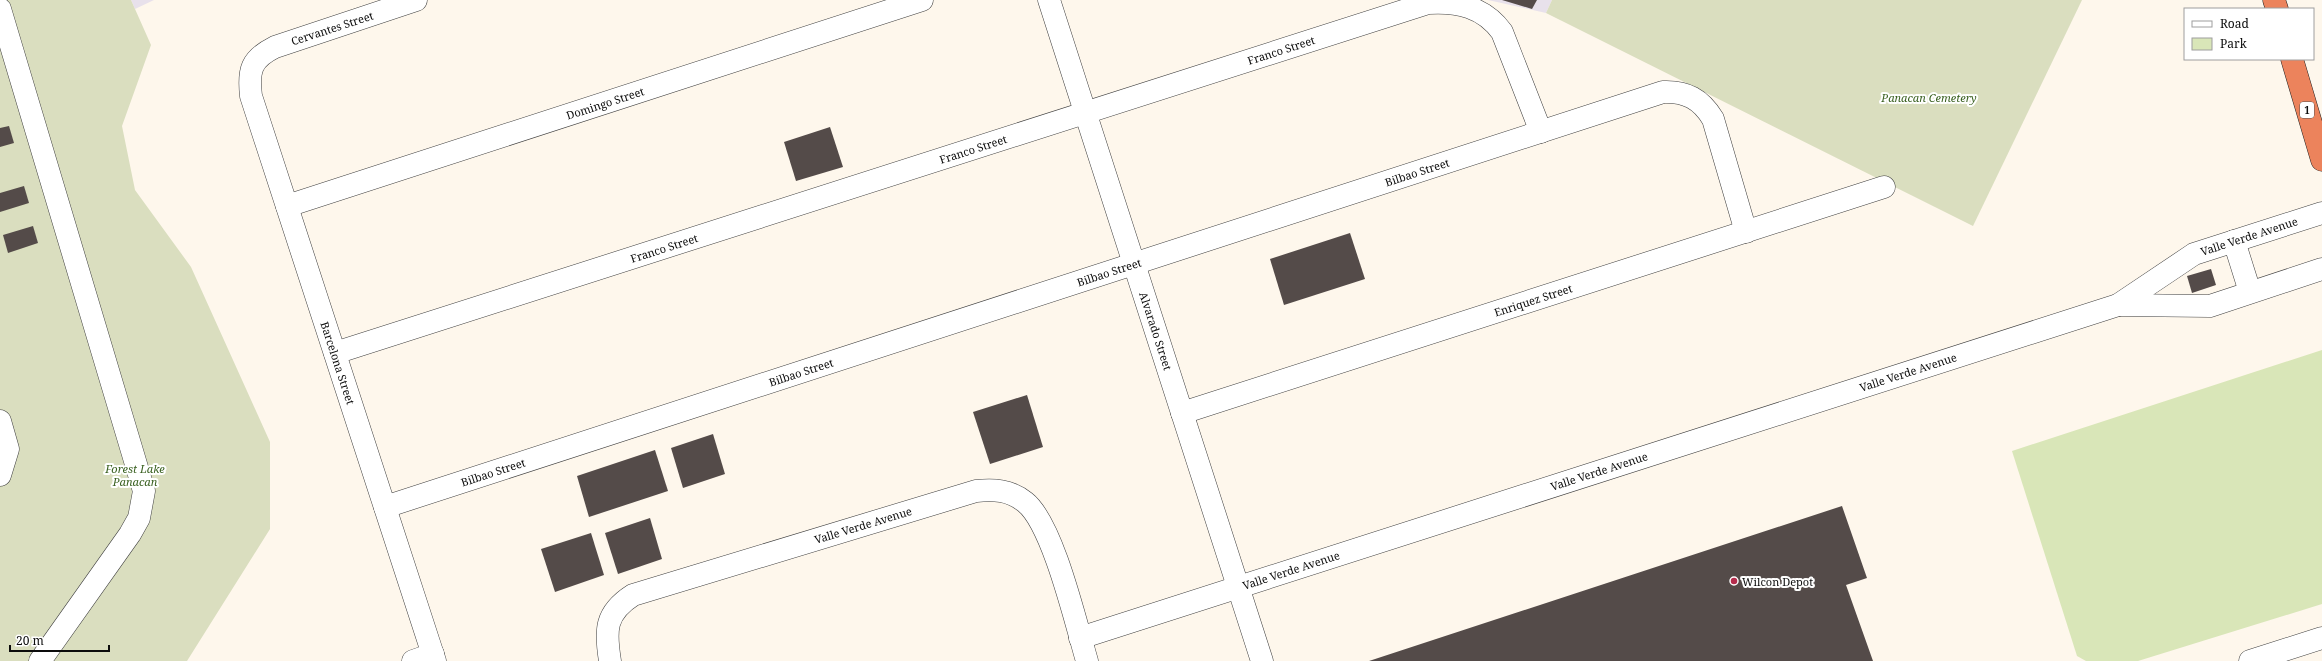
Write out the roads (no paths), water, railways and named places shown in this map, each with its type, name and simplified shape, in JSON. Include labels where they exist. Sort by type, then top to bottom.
[{"type":"highway","name":"1","points":[[2292,60],[2319,138],[2322,160]]},
{"type":"street","name":"Cervantes Street","points":[[254,64],[261,54],[275,47],[416,0]]},
{"type":"street","name":"Domingo Street","points":[[287,206],[922,0]]},
{"type":"street","name":"Alvarado Street","points":[[1049,0],[1262,661]]},
{"type":"street","name":"Franco Street","points":[[335,353],[1428,3],[1442,2],[1460,4],[1485,14],[1495,23],[1502,32],[1541,132]]},
{"type":"street","points":[[0,9],[144,491],[139,518],[130,534],[40,661]]},
{"type":"street","name":"Barcelona Street","points":[[254,64],[250,72],[251,96],[385,507],[427,659]]},
{"type":"street","name":"Bilbao Street","points":[[385,507],[1663,92],[1675,92],[1694,98],[1707,109],[1713,119],[1746,232]]},
{"type":"street","name":"Enriquez Street","points":[[1182,413],[1884,187]]},
{"type":"street","name":"Valle Verde Avenue","points":[[1080,638],[2118,305],[2194,254],[2322,213]]},
{"type":"street","points":[[2234,241],[2250,292]]},
{"type":"street","name":"Valle Verde Avenue","points":[[2118,305],[2210,306],[2322,269]]},
{"type":"street","points":[[0,421],[8,449],[0,475]]},
{"type":"street","name":"Valle Verde Avenue","points":[[610,661],[607,643],[607,625],[612,613],[621,602],[633,595],[976,491],[995,489],[1013,495],[1026,502],[1038,516],[1050,538],[1087,661]]},
{"type":"street","points":[[2250,661],[2322,638]]},
{"type":"place","name":"Wilcon Depot","points":[[1734,581]]},
{"type":"park label","name":"Panacan Cemetery","points":[[1929,97]]},
{"type":"park label","name":"Forest Lake Panacan","points":[[135,474]]}]
